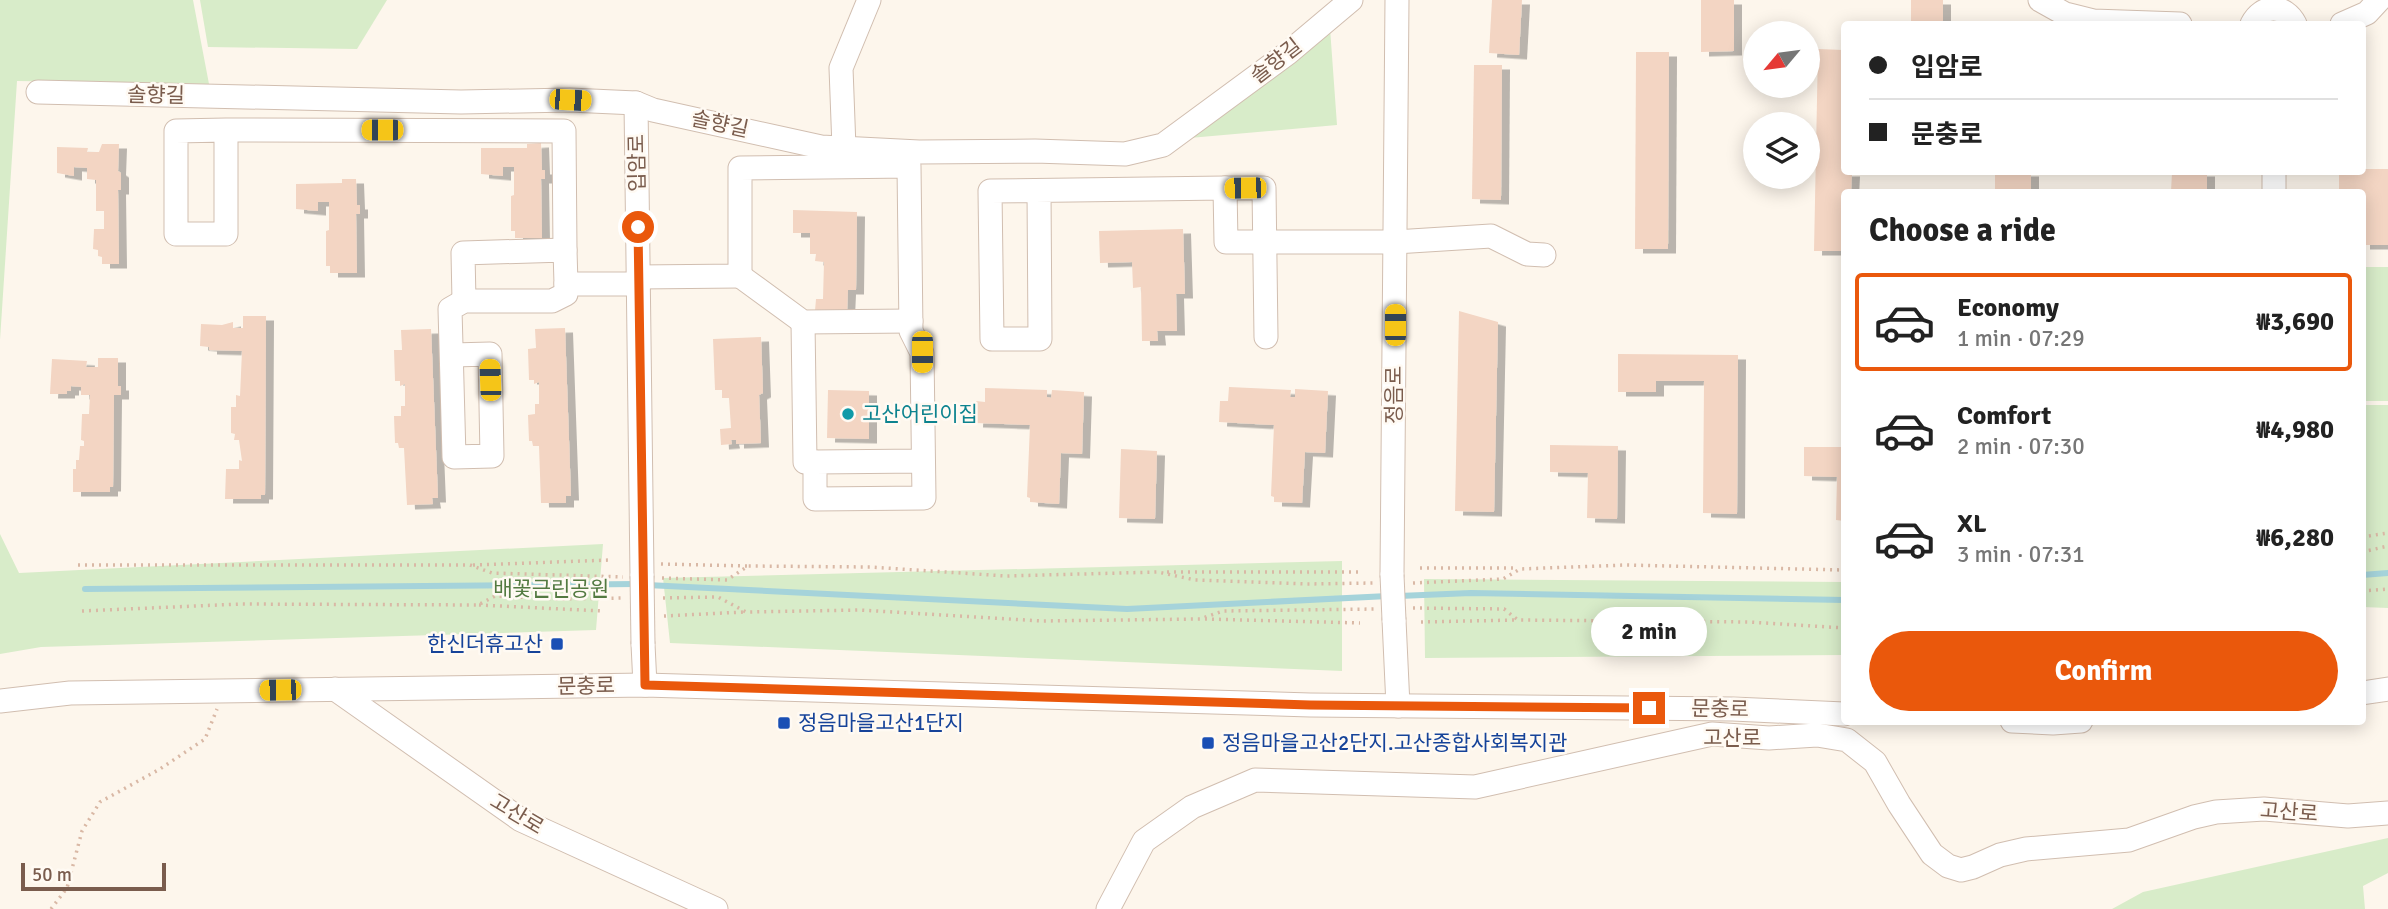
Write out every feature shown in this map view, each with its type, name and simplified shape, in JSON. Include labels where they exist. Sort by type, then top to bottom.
[{"type":"street","points":[[844,148],[841,68],[869,0]]},
{"type":"street","name":"솔향길","points":[[38,92],[448,102],[570,100],[636,103],[653,110],[821,148],[1125,154],[1163,145],[1287,53],[1351,0]]},
{"type":"street","name":"정음로","points":[[1397,0],[1389,580],[1395,612],[1398,706]]},
{"type":"street","points":[[2040,0],[2065,14],[2090,21]]},
{"type":"street","points":[[2349,21],[2367,13],[2379,0]]},
{"type":"street","points":[[2254,21],[2261,13],[2275,8],[2288,13],[2293,21]]},
{"type":"street","name":"입암로","points":[[636,103],[638,280],[648,574],[643,645],[645,685]]},
{"type":"street","points":[[226,130],[226,234],[176,234],[176,131],[226,130],[564,131],[566,294],[552,301],[464,301],[450,309],[453,355]]},
{"type":"street","points":[[740,276],[740,168],[909,166],[911,331],[922,352],[924,498],[816,499],[815,462]]},
{"type":"street","points":[[1225,188],[1226,242],[1395,242],[1491,236],[1527,254],[1544,255]]},
{"type":"street","points":[[1039,191],[1040,339],[992,339],[990,191],[1225,188],[1264,188],[1266,337]]},
{"type":"street","points":[[464,301],[463,253],[565,250]]},
{"type":"street","points":[[566,284],[740,276],[803,322],[911,321]]},
{"type":"street","points":[[803,322],[805,462],[922,461]]},
{"type":"street","name":"문충로","points":[[0,701],[70,693],[645,685],[1398,706],[1732,709],[1841,714]]},
{"type":"street","name":"고산로","points":[[335,689],[521,820],[716,909]]},
{"type":"street","points":[[2366,692],[2388,689]]},
{"type":"street","name":"고산로","points":[[1108,909],[1144,841],[1192,807],[1255,780],[1475,787],[1712,734],[1769,737],[1817,735],[1847,740],[1875,762],[1932,854],[1948,866],[1961,870],[2000,855],[2026,849],[2129,841],[2194,817],[2216,812],[2264,809],[2348,816],[2388,813]]},
{"type":"path","points":[[2366,536],[2388,533]]},
{"type":"path","points":[[2366,551],[2388,546]]},
{"type":"path","points":[[78,565],[470,565],[610,560]]},
{"type":"path","points":[[470,565],[492,573],[648,574],[727,580],[748,566]]},
{"type":"path","points":[[1420,568],[1520,569],[1625,565],[1841,570]]},
{"type":"path","points":[[648,574],[748,566],[870,567],[1006,576],[1158,572],[1362,572]]},
{"type":"path","points":[[1158,572],[1195,580],[1307,584],[1389,580],[1468,583],[1503,579],[1520,569]]},
{"type":"path","points":[[2366,592],[2386,589]]},
{"type":"path","points":[[478,605],[495,596],[626,598]]},
{"type":"path","points":[[652,598],[719,597],[746,612]]},
{"type":"path","points":[[82,611],[242,604],[478,605],[603,611]]},
{"type":"path","points":[[1200,619],[1223,611],[1395,612],[1504,609],[1518,620]]},
{"type":"path","points":[[661,616],[860,610],[1042,621],[1200,619],[1360,623]]},
{"type":"path","points":[[1421,622],[1749,622],[1841,628]]},
{"type":"path","points":[[51,909],[67,888],[82,831],[100,802],[160,769],[205,739],[224,691]]},
{"type":"green space","points":[[0,0],[193,0],[209,84],[17,81],[0,340]]},
{"type":"green space","points":[[200,0],[387,0],[357,49],[208,47]]},
{"type":"green space","points":[[1330,28],[1337,125],[1178,139],[1253,93]]},
{"type":"green space","points":[[2366,267],[2388,267],[2388,401],[2366,401]]},
{"type":"green space","points":[[2366,405],[2388,405],[2388,608],[2366,607]]},
{"type":"green space","name":"배꽃근린공원","points":[[0,534],[19,573],[603,544],[596,630],[41,647],[0,654]]},
{"type":"green space","points":[[1342,561],[1342,671],[670,643],[663,578]]},
{"type":"green space","points":[[1424,579],[1841,582],[1841,655],[1425,658]]},
{"type":"green space","points":[[2388,838],[2388,873],[2363,886],[2365,909],[2112,909],[2143,892]]},
{"type":"building","points":[[1492,0],[1522,0],[1519,55],[1489,53]]},
{"type":"building","points":[[1701,0],[1734,0],[1734,51],[1701,52]]},
{"type":"building","points":[[1911,0],[1943,0],[1943,21],[1911,21]]},
{"type":"building","points":[[1820,49],[1841,50],[1841,175],[1852,175],[1851,189],[1841,189],[1841,251],[1814,251],[1815,189],[1820,189],[1820,112],[1817,112],[1817,98],[1820,98]]},
{"type":"building","points":[[1636,52],[1669,52],[1668,249],[1635,249]]},
{"type":"building","points":[[1474,65],[1502,65],[1501,200],[1472,199]]},
{"type":"building","points":[[541,143],[542,170],[545,170],[545,179],[541,179],[542,238],[515,238],[515,231],[511,231],[514,167],[503,167],[503,176],[481,174],[481,148],[527,148],[527,144]]},
{"type":"building","points":[[102,144],[119,144],[119,264],[102,264],[98,250],[93,249],[94,229],[104,229],[104,211],[96,211],[96,180],[87,179],[87,168],[74,167],[74,176],[57,173],[57,147],[88,148],[87,152],[99,152]]},
{"type":"building","points":[[2366,169],[2388,169],[2388,245],[2366,245],[2366,189],[2339,189],[2339,175],[2366,175]]},
{"type":"building","points":[[1995,175],[2031,175],[2031,189],[1995,189]]},
{"type":"building","points":[[2172,175],[2207,175],[2207,189],[2171,189]]},
{"type":"building","points":[[342,179],[356,179],[357,205],[360,205],[360,214],[356,214],[357,273],[330,273],[330,266],[326,266],[329,202],[318,202],[318,211],[296,209],[296,184],[342,183]]},
{"type":"building","points":[[793,210],[857,212],[856,290],[848,290],[847,312],[815,311],[816,299],[823,299],[824,262],[815,261],[816,254],[810,254],[810,233],[793,233]]},
{"type":"building","points":[[1183,229],[1185,294],[1176,294],[1177,331],[1157,331],[1158,341],[1142,341],[1141,287],[1133,288],[1132,262],[1100,263],[1099,231]]},
{"type":"building","points":[[1459,311],[1498,322],[1494,512],[1455,511]]},
{"type":"building","points":[[243,316],[266,316],[265,495],[261,495],[261,499],[225,499],[226,469],[239,469],[239,460],[242,461],[239,440],[234,440],[235,434],[231,433],[231,407],[236,407],[236,395],[240,396],[242,351],[209,350],[209,347],[200,346],[201,324],[222,325],[233,322],[233,328],[243,328]]},
{"type":"building","points":[[565,328],[571,496],[566,496],[566,503],[541,503],[539,446],[533,446],[532,441],[529,441],[528,415],[535,414],[535,404],[539,404],[539,382],[534,384],[534,380],[529,380],[528,349],[536,348],[535,329]]},
{"type":"building","points":[[431,329],[438,498],[432,498],[433,504],[407,505],[404,448],[399,448],[398,443],[395,443],[394,416],[401,416],[401,406],[405,406],[405,384],[400,386],[400,381],[395,381],[394,350],[402,350],[401,330]]},
{"type":"building","points":[[761,337],[761,443],[736,444],[736,440],[731,440],[732,444],[721,445],[720,429],[731,428],[729,398],[722,398],[722,390],[715,390],[713,339]]},
{"type":"building","points":[[1618,354],[1738,355],[1737,514],[1703,513],[1704,381],[1656,381],[1656,392],[1618,392]]},
{"type":"building","points":[[98,358],[118,358],[118,386],[121,386],[121,395],[114,395],[113,487],[110,487],[110,492],[73,492],[73,469],[76,469],[76,460],[79,460],[80,446],[84,446],[84,441],[81,440],[82,414],[89,414],[90,395],[81,395],[81,387],[71,386],[71,391],[67,391],[67,394],[50,394],[52,359],[87,361],[86,367],[98,367]]},
{"type":"building","points":[[1229,387],[1291,390],[1290,397],[1295,397],[1295,389],[1328,391],[1325,453],[1305,452],[1302,503],[1274,502],[1274,497],[1271,496],[1274,425],[1219,422],[1220,401],[1228,401]]},
{"type":"building","points":[[985,388],[1047,390],[1047,397],[1051,398],[1052,390],[1084,392],[1082,454],[1061,453],[1059,504],[1030,502],[1027,497],[1030,425],[975,423],[976,401],[985,402]]},
{"type":"building","name":"고산어린이집","points":[[828,390],[869,391],[869,439],[827,438]]},
{"type":"building","points":[[1550,445],[1618,446],[1617,519],[1587,518],[1588,473],[1550,472]]},
{"type":"building","points":[[1804,447],[1841,447],[1841,521],[1836,520],[1837,477],[1804,476]]},
{"type":"building","points":[[1121,449],[1157,451],[1155,519],[1119,518]]},
{"type":"waterway","points":[[2366,575],[2388,573]]},
{"type":"waterway","points":[[85,589],[636,584]]},
{"type":"waterway","points":[[647,585],[1127,609],[1388,596]]},
{"type":"waterway","points":[[1399,596],[1471,593],[1841,600]]},
{"type":"place","name":"고산어린이집","points":[[848,414]]},
{"type":"place","name":"한신더휴고산","points":[[557,644]]},
{"type":"place","name":"정음마을고산1단지","points":[[784,723]]},
{"type":"place","name":"정음마을고산2단지.고산종합사회복지관","points":[[1208,743]]},
{"type":"route","points":[[638,227],[645,685],[1310,705],[1649,708]]}]
